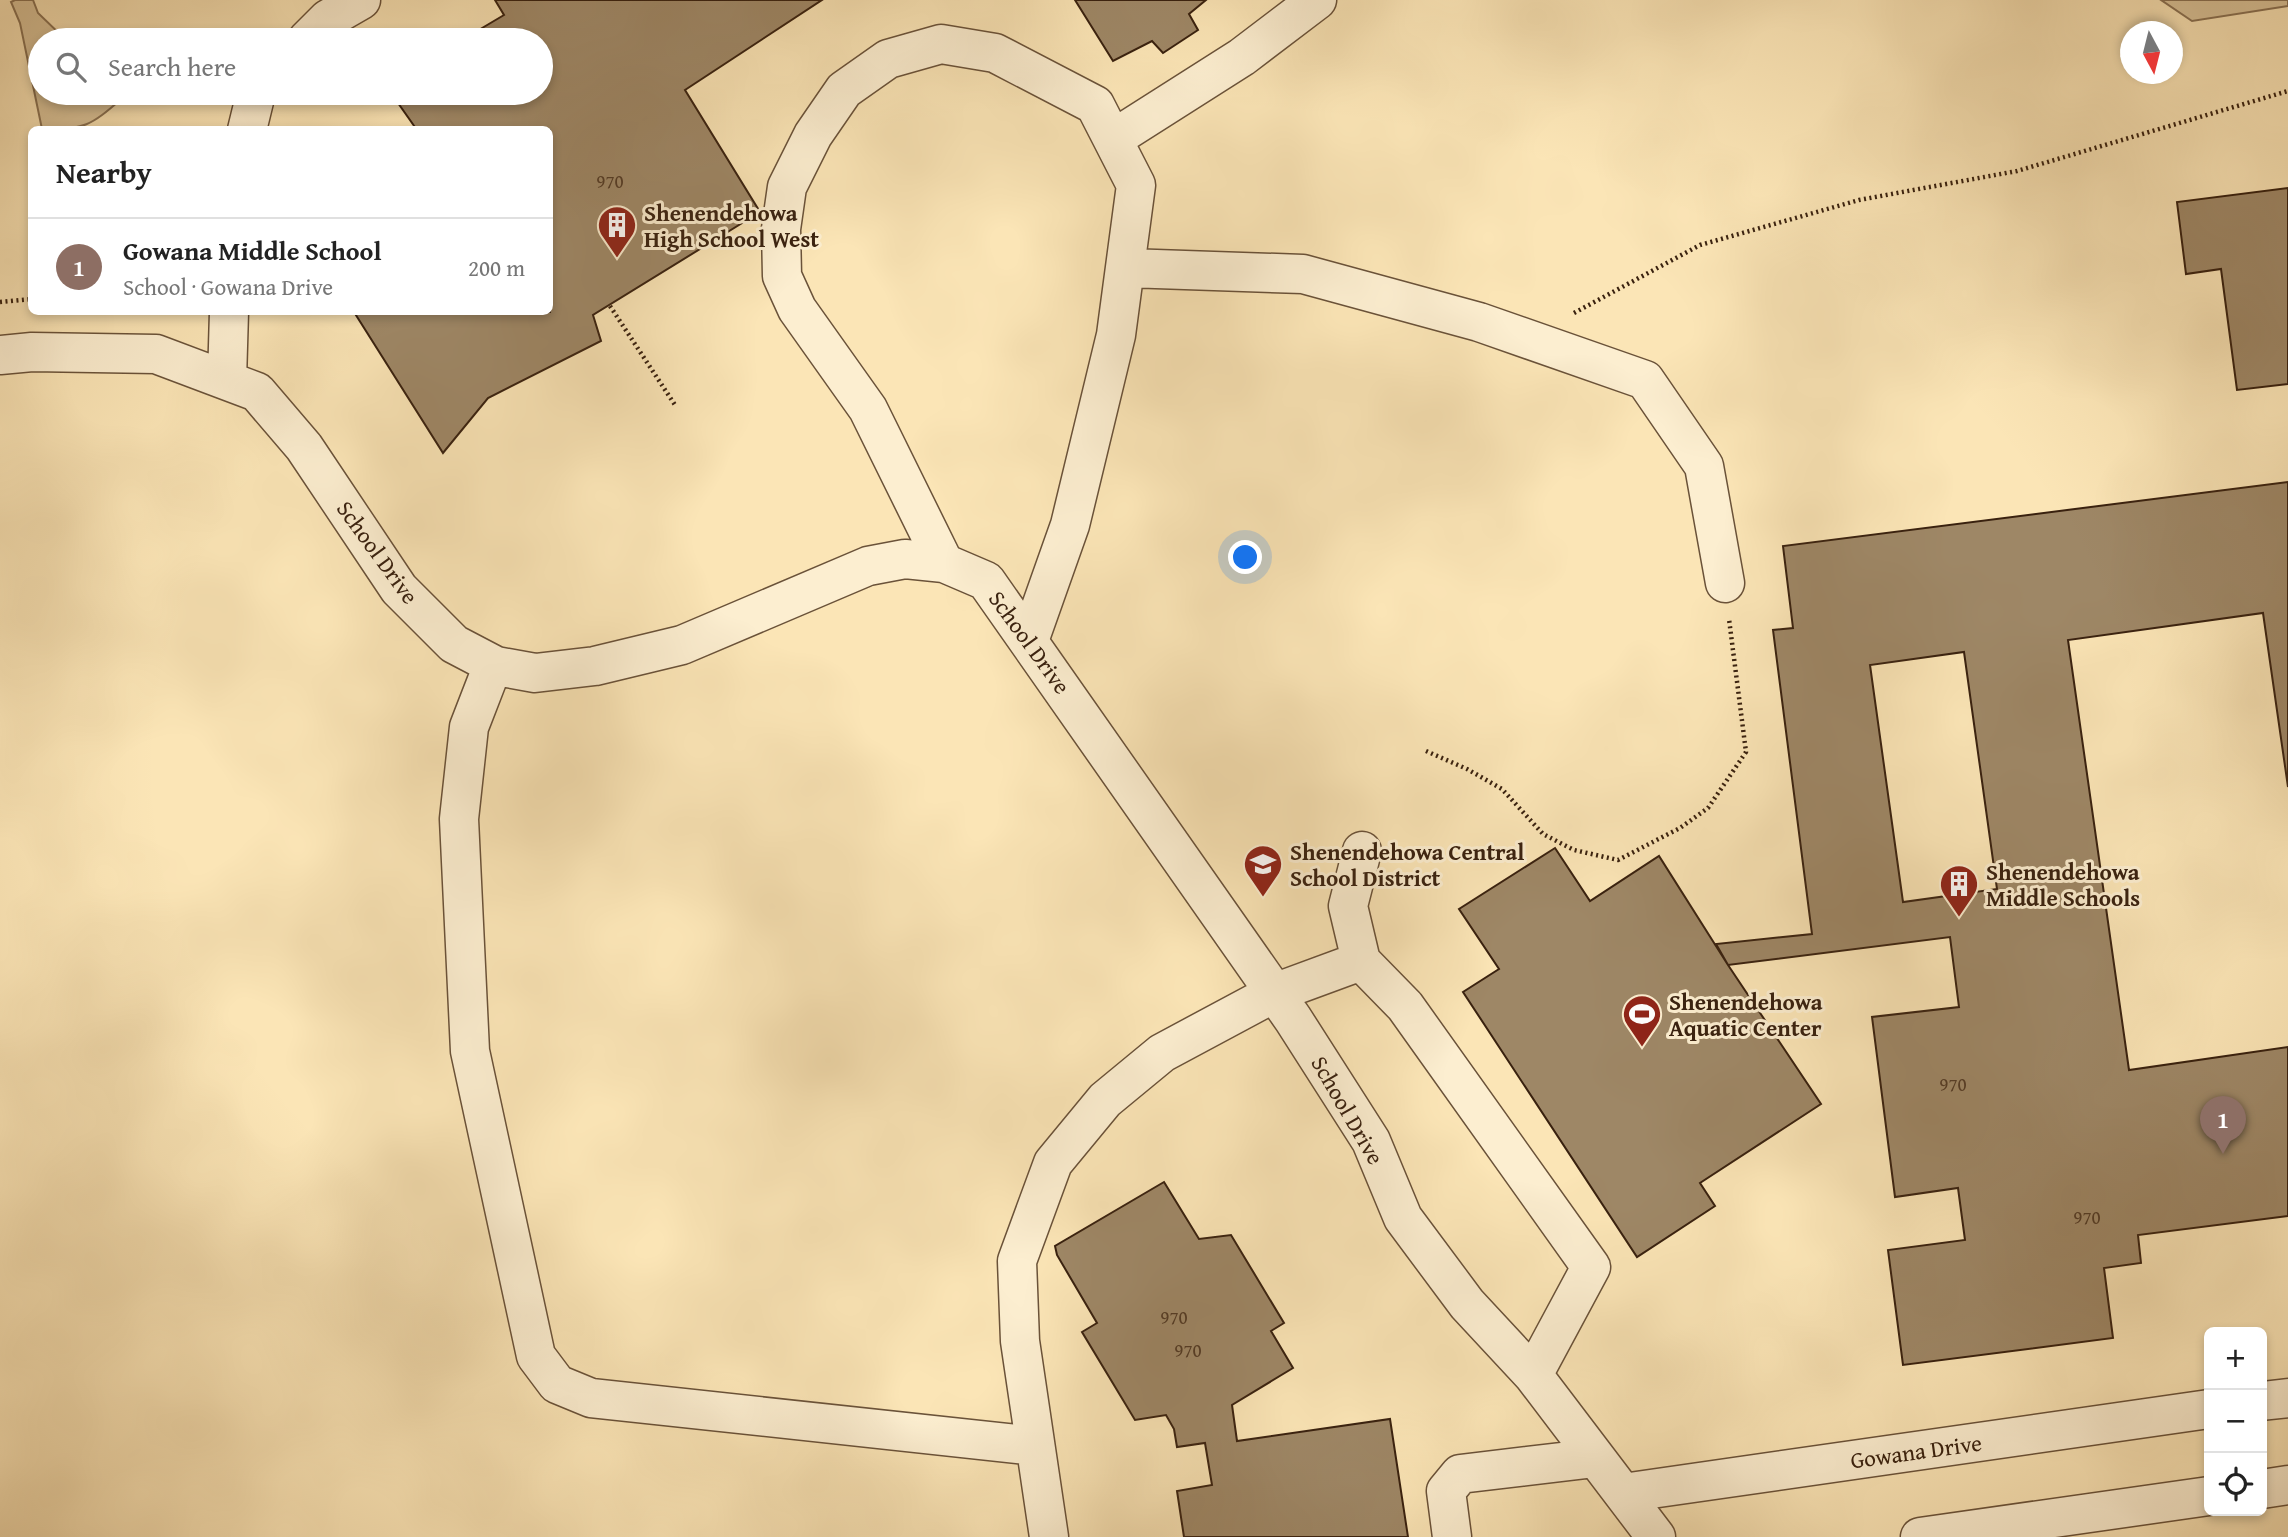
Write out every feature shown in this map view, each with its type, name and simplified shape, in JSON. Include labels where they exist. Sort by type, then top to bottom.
[{"type":"street","points":[[319,28],[328,19],[361,0]]},
{"type":"street","points":[[1113,139],[1242,57],[1317,0]]},
{"type":"street","points":[[944,563],[868,409],[797,309],[782,276],[781,229],[787,187],[813,135],[844,90],[888,59],[941,44],[995,53],[1095,105],[1136,185],[1116,335],[1070,525],[1029,640]]},
{"type":"street","points":[[248,126],[253,105]]},
{"type":"street","points":[[1127,268],[1303,274],[1479,322],[1645,380],[1704,466],[1725,583]]},
{"type":"street","points":[[227,380],[229,315]]},
{"type":"street","name":"School Drive","points":[[0,355],[32,352],[156,354],[257,392],[304,447],[399,589],[454,644],[493,665],[535,673],[595,666],[682,645],[868,566],[905,559],[944,563],[986,581],[1293,1019],[1371,1141],[1404,1218],[1467,1304],[1533,1376],[1656,1537]]},
{"type":"street","points":[[493,665],[469,727],[459,820],[470,1051],[536,1356],[557,1384],[591,1398],[1035,1446]]},
{"type":"street","points":[[1362,851],[1348,906],[1361,961],[1405,1006],[1591,1267],[1533,1376]]},
{"type":"street","points":[[1049,1537],[1020,1341],[1017,1261],[1053,1163],[1105,1100],[1162,1053],[1274,993],[1361,961]]},
{"type":"street","points":[[2267,1400],[2288,1398]]},
{"type":"street","name":"Gowana Drive","points":[[1623,1493],[2204,1410]]},
{"type":"street","points":[[1452,1537],[1446,1491],[1460,1474],[1595,1458]]},
{"type":"street","points":[[2267,1488],[2288,1485]]},
{"type":"street","points":[[1920,1537],[2204,1497]]},
{"type":"path","points":[[1527,339],[1700,245],[1859,200],[2017,171],[2288,91]]},
{"type":"path","points":[[0,302],[28,299]]},
{"type":"path","points":[[610,306],[675,405]]},
{"type":"path","points":[[1426,751],[1467,769],[1502,789],[1543,834],[1574,850],[1618,860],[1680,828],[1707,808],[1746,752],[1725,583]]},
{"type":"shaded area","points":[[33,0],[38,13],[54,28],[28,28],[28,62],[20,23],[11,2]]},
{"type":"shaded area","points":[[2161,0],[2288,0],[2288,6],[2192,21]]},
{"type":"shaded area","points":[[37,105],[114,105],[82,126],[41,126]]},
{"type":"building","name":"Shenendehowa High School West","points":[[495,0],[822,0],[685,90],[760,212],[593,315],[601,341],[488,398],[443,453],[356,315],[553,315],[553,126],[414,126],[399,105],[553,105],[553,28],[482,28],[504,15]]},
{"type":"building","points":[[1075,0],[1206,0],[1189,14],[1198,30],[1163,53],[1152,41],[1113,61]]},
{"type":"building","points":[[2288,188],[2288,384],[2237,390],[2221,269],[2186,274],[2177,202]]},
{"type":"building","name":"Shenendehowa Middle Schools","points":[[2288,482],[2288,787],[2263,613],[2068,640],[2129,1070],[2288,1047],[2288,1216],[2138,1235],[2141,1263],[2104,1268],[2113,1338],[1903,1365],[1888,1250],[1965,1240],[1958,1188],[1895,1197],[1872,1017],[1959,1007],[1950,937],[1728,965],[1716,944],[1812,934],[1773,630],[1793,628],[1783,546]],"holes":[[[1964,652],[1997,889],[1903,902],[1870,665]]]},
{"type":"building","name":"Shenendehowa Aquatic Center","points":[[1555,848],[1590,901],[1659,856],[1821,1104],[1700,1183],[1715,1206],[1637,1257],[1463,992],[1499,969],[1459,909]]},
{"type":"building","points":[[1164,1182],[1199,1239],[1231,1235],[1284,1323],[1271,1331],[1293,1368],[1232,1405],[1237,1441],[1390,1419],[1408,1537],[1184,1537],[1177,1491],[1212,1485],[1205,1443],[1177,1447],[1174,1429],[1166,1415],[1135,1420],[1082,1332],[1097,1323],[1057,1255],[1055,1246]]},
{"type":"place","name":"Shenendehowa High School West","points":[[617,259]]},
{"type":"place","name":"Shenendehowa Central School District","points":[[1263,898]]},
{"type":"place","name":"Shenendehowa Middle Schools","points":[[1959,918]]},
{"type":"place","name":"Shenendehowa Aquatic Center","points":[[1642,1048]]},
{"type":"place","name":"Gowana Middle School","points":[[2223,1154]]}]
